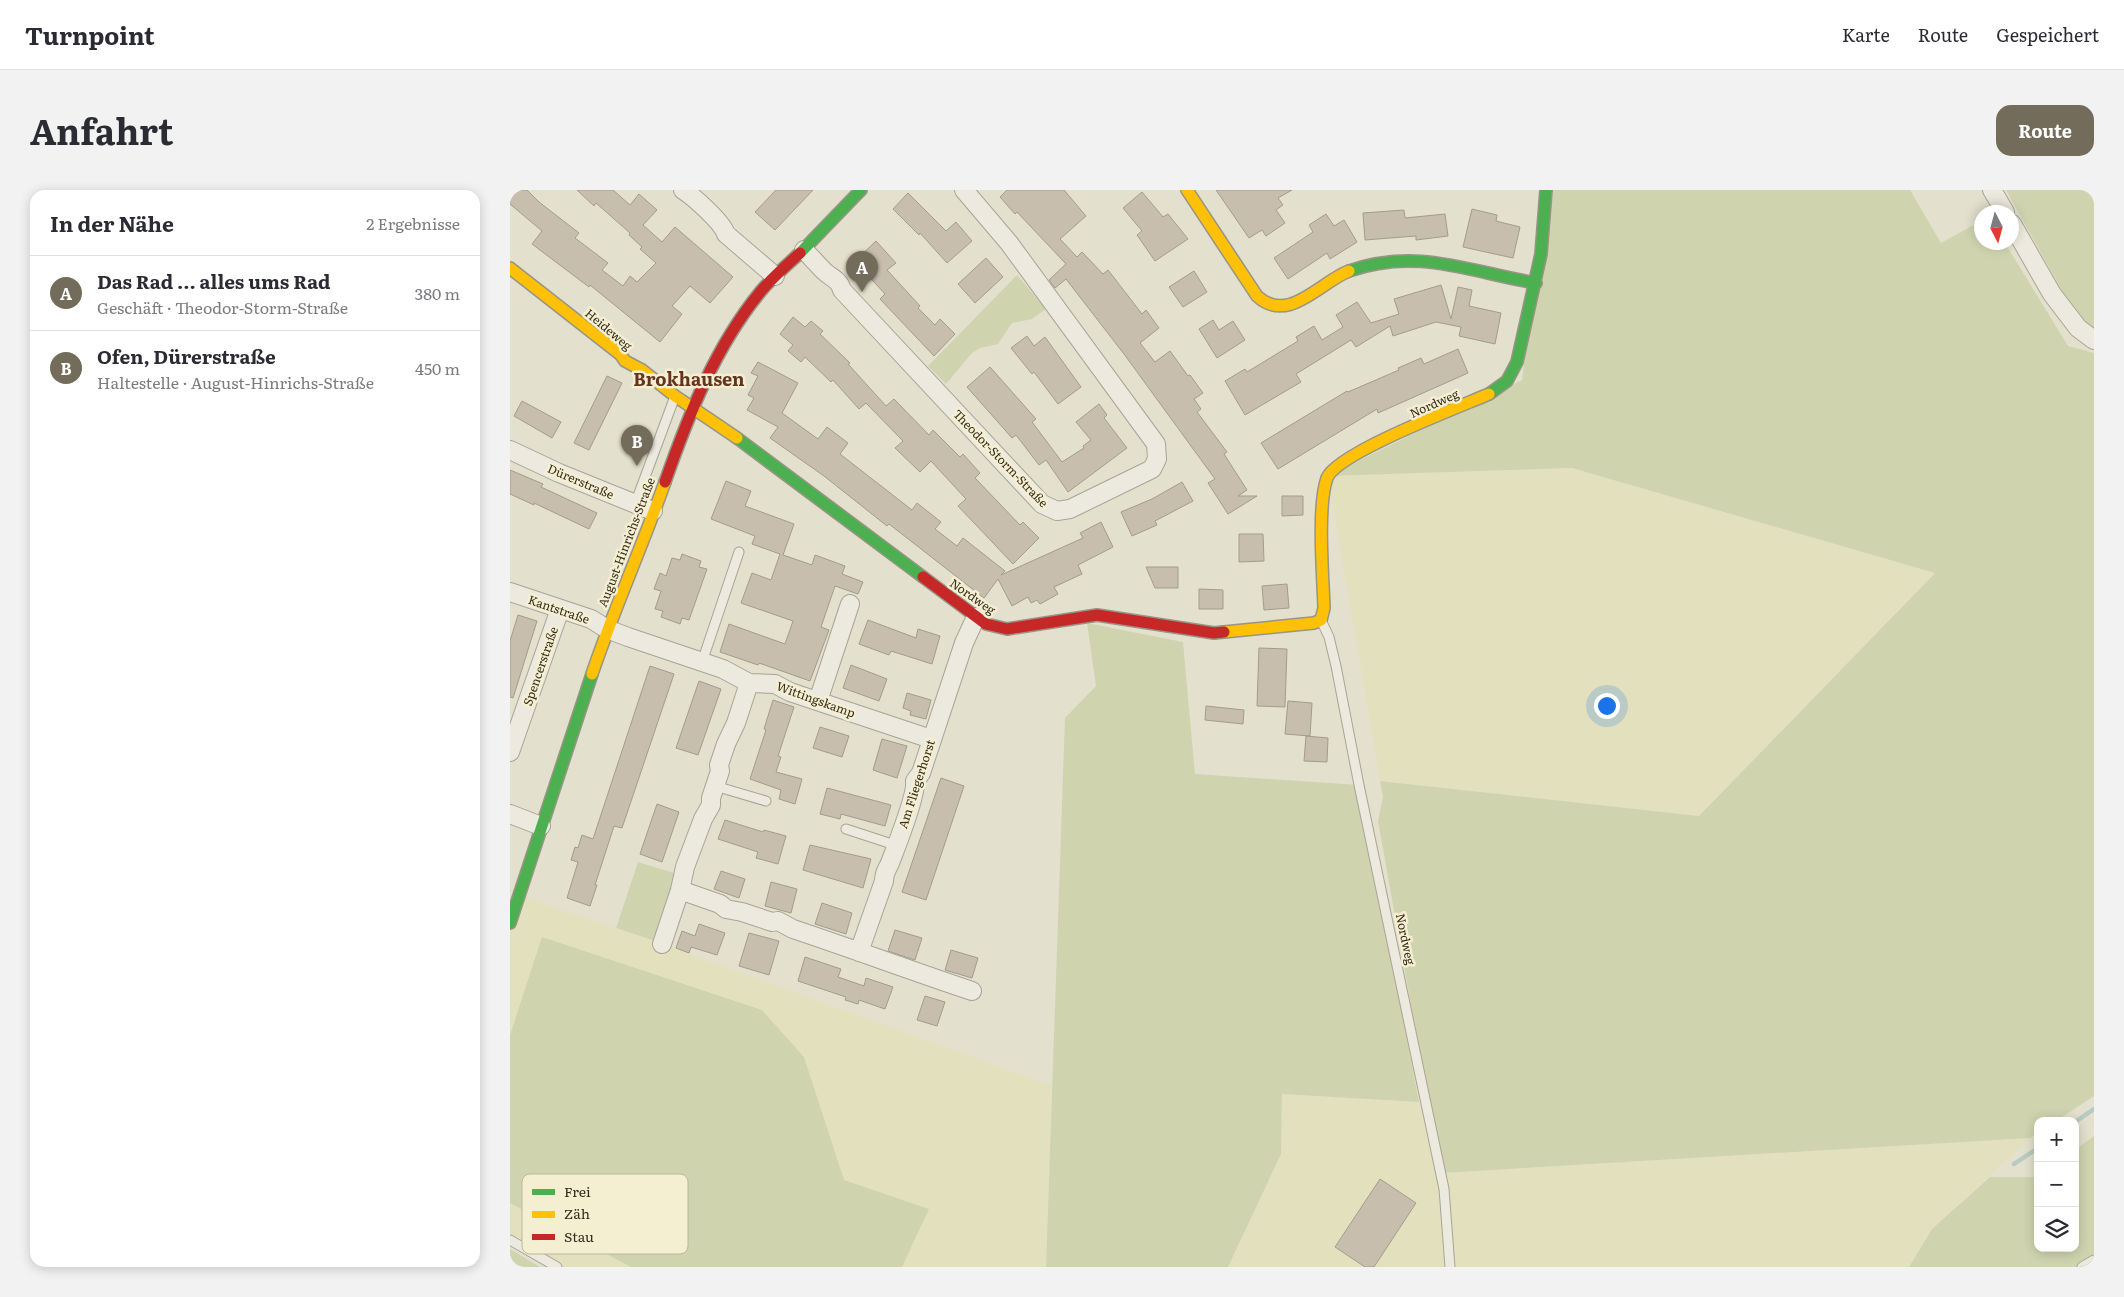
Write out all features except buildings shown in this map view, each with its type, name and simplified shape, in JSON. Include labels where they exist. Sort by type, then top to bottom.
[{"type":"street","points":[[682,190],[691,194],[724,228],[726,234],[775,276]]},
{"type":"street","name":"August-Hinrichs-Straße","points":[[511,918],[607,629],[646,535],[653,511],[693,409],[726,340],[747,309],[775,276],[804,250],[861,190]]},
{"type":"street","name":"Theodor-Storm-Straße","points":[[804,250],[826,273],[832,275],[840,283],[842,290],[1042,504],[1057,511],[1070,509],[1152,468],[1157,459],[1156,444],[1009,243],[964,190]]},
{"type":"street","points":[[1187,190],[1257,296],[1272,306],[1282,307],[1293,304],[1351,270],[1377,262],[1396,260],[1436,261],[1514,280],[1536,283]]},
{"type":"street","name":"Nordweg","points":[[693,409],[737,438],[976,618],[990,626],[1007,629],[1097,615],[1214,632],[1308,624],[1321,620],[1324,608],[1323,502],[1328,477],[1340,464],[1358,452],[1503,386],[1511,376],[1536,283],[1541,254],[1546,190]]},
{"type":"street","points":[[1992,190],[2001,205]]},
{"type":"street","points":[[2019,236],[2052,294],[2078,328],[2094,340]]},
{"type":"street","name":"Heideweg","points":[[510,268],[625,360],[642,370],[693,409]]},
{"type":"street","name":"Dürerstraße","points":[[510,450],[653,511]]},
{"type":"street","name":"Kantstraße","points":[[510,592],[590,619],[607,629]]},
{"type":"street","points":[[818,701],[850,604]]},
{"type":"street","name":"Spencerstraße","points":[[510,752],[560,609]]},
{"type":"street","name":"Am Fliegerhorst","points":[[859,952],[884,881],[885,870],[890,864],[895,845],[906,822],[916,787],[915,781],[921,773],[966,636],[976,618]]},
{"type":"street","name":"Wittingskamp","points":[[607,629],[723,669],[748,683],[775,684],[790,692],[931,739]]},
{"type":"street","points":[[662,944],[680,890],[685,867],[703,819],[708,812],[724,751],[731,729],[736,723],[748,683]]},
{"type":"street","points":[[510,814],[541,826]]},
{"type":"street","points":[[680,890],[720,904],[726,909],[786,924],[793,929],[874,959],[972,991]]},
{"type":"lane","points":[[635,504],[676,396]]},
{"type":"lane","points":[[702,662],[738,552]]},
{"type":"lane","name":"Nordweg","points":[[1321,620],[1329,637],[1336,666],[1359,785],[1444,1189],[1450,1267]]},
{"type":"lane","points":[[715,786],[766,801]]},
{"type":"lane","points":[[846,829],[895,845]]},
{"type":"lane","points":[[510,1240],[522,1247]]},
{"type":"lane","points":[[534,1254],[557,1267]]},
{"type":"lane","points":[[2082,1267],[2094,1260]]},
{"type":"shaded area","points":[[1572,468],[1935,573],[1699,816],[1380,781],[1328,476]]},
{"type":"shaded area","points":[[519,895],[662,944],[1052,1086],[1046,1267],[561,1267],[538,1254],[688,1254],[688,1174],[522,1174],[522,1245],[510,1238],[510,923]]},
{"type":"shaded area","points":[[1282,1094],[1419,1102],[1441,1173],[2030,1138],[1932,1229],[1909,1267],[1228,1267],[1281,1154]]},
{"type":"green space","points":[[1546,190],[1910,190],[1941,243],[1974,225],[1974,250],[2009,250],[2068,346],[2094,353],[2094,1096],[2062,1117],[2034,1117],[2034,1136],[2030,1138],[1441,1173],[1378,821],[1383,797],[1380,781],[1699,816],[1935,573],[1572,468],[1328,476],[1522,380]]},
{"type":"green space","points":[[2006,190],[2094,190],[2094,338],[2052,294],[2061,289],[2019,213],[2019,205],[2014,205]]},
{"type":"green space","points":[[1017,275],[1046,309],[1032,319],[1012,323],[998,344],[980,348],[972,353],[946,384],[928,366]]},
{"type":"green space","points":[[1087,623],[1183,642],[1195,774],[1359,785],[1419,1102],[1282,1094],[1281,1154],[1228,1267],[1046,1267],[1065,718],[1096,686]]},
{"type":"green space","points":[[638,862],[677,874],[655,941],[616,928]]},
{"type":"green space","points":[[542,937],[762,1010],[804,1057],[844,1180],[929,1209],[902,1267],[631,1267],[606,1254],[688,1254],[688,1174],[522,1174],[522,1209],[510,1203],[510,1035]]},
{"type":"green space","points":[[2094,1136],[2094,1267],[1909,1267],[1932,1229],[1990,1177],[2034,1177],[2034,1252],[2079,1252],[2079,1147]]},
{"type":"green space","points":[[510,1249],[540,1267],[510,1267]]},
{"type":"waterway","points":[[2079,1119],[2094,1109]]},
{"type":"waterway","points":[[2014,1164],[2034,1151]]},
{"type":"traffic: fast","points":[[800,253],[861,190]]},
{"type":"traffic: fast","points":[[1489,394],[1507,381],[1517,362],[1541,254],[1546,190]]},
{"type":"traffic: fast","points":[[1349,271],[1374,264],[1421,261],[1466,268],[1536,283]]},
{"type":"traffic: fast","points":[[737,438],[923,577]]},
{"type":"traffic: fast","points":[[510,923],[592,674]]},
{"type":"traffic: slow","points":[[1187,190],[1257,296],[1269,304],[1280,306],[1292,304],[1349,271]]},
{"type":"traffic: slow","points":[[510,268],[621,355],[625,361],[642,370],[675,396],[737,438]]},
{"type":"traffic: slow","points":[[1224,632],[1314,623],[1321,620],[1324,608],[1321,523],[1327,478],[1336,468],[1352,456],[1375,444],[1489,394]]},
{"type":"traffic: slow","points":[[592,674],[665,482]]},
{"type":"traffic: jam","points":[[665,482],[694,406],[730,335],[761,291],[800,253]]},
{"type":"traffic: jam","points":[[923,577],[986,624],[1007,629],[1097,615],[1214,633],[1224,632]]},
{"type":"place","name":"Das Rad ... alles ums Rad","points":[[862,292]]},
{"type":"place","name":"Ofen, Dürerstraße","points":[[637,466]]},
{"type":"district","name":"Brokhausen","points":[[689,378]]}]
